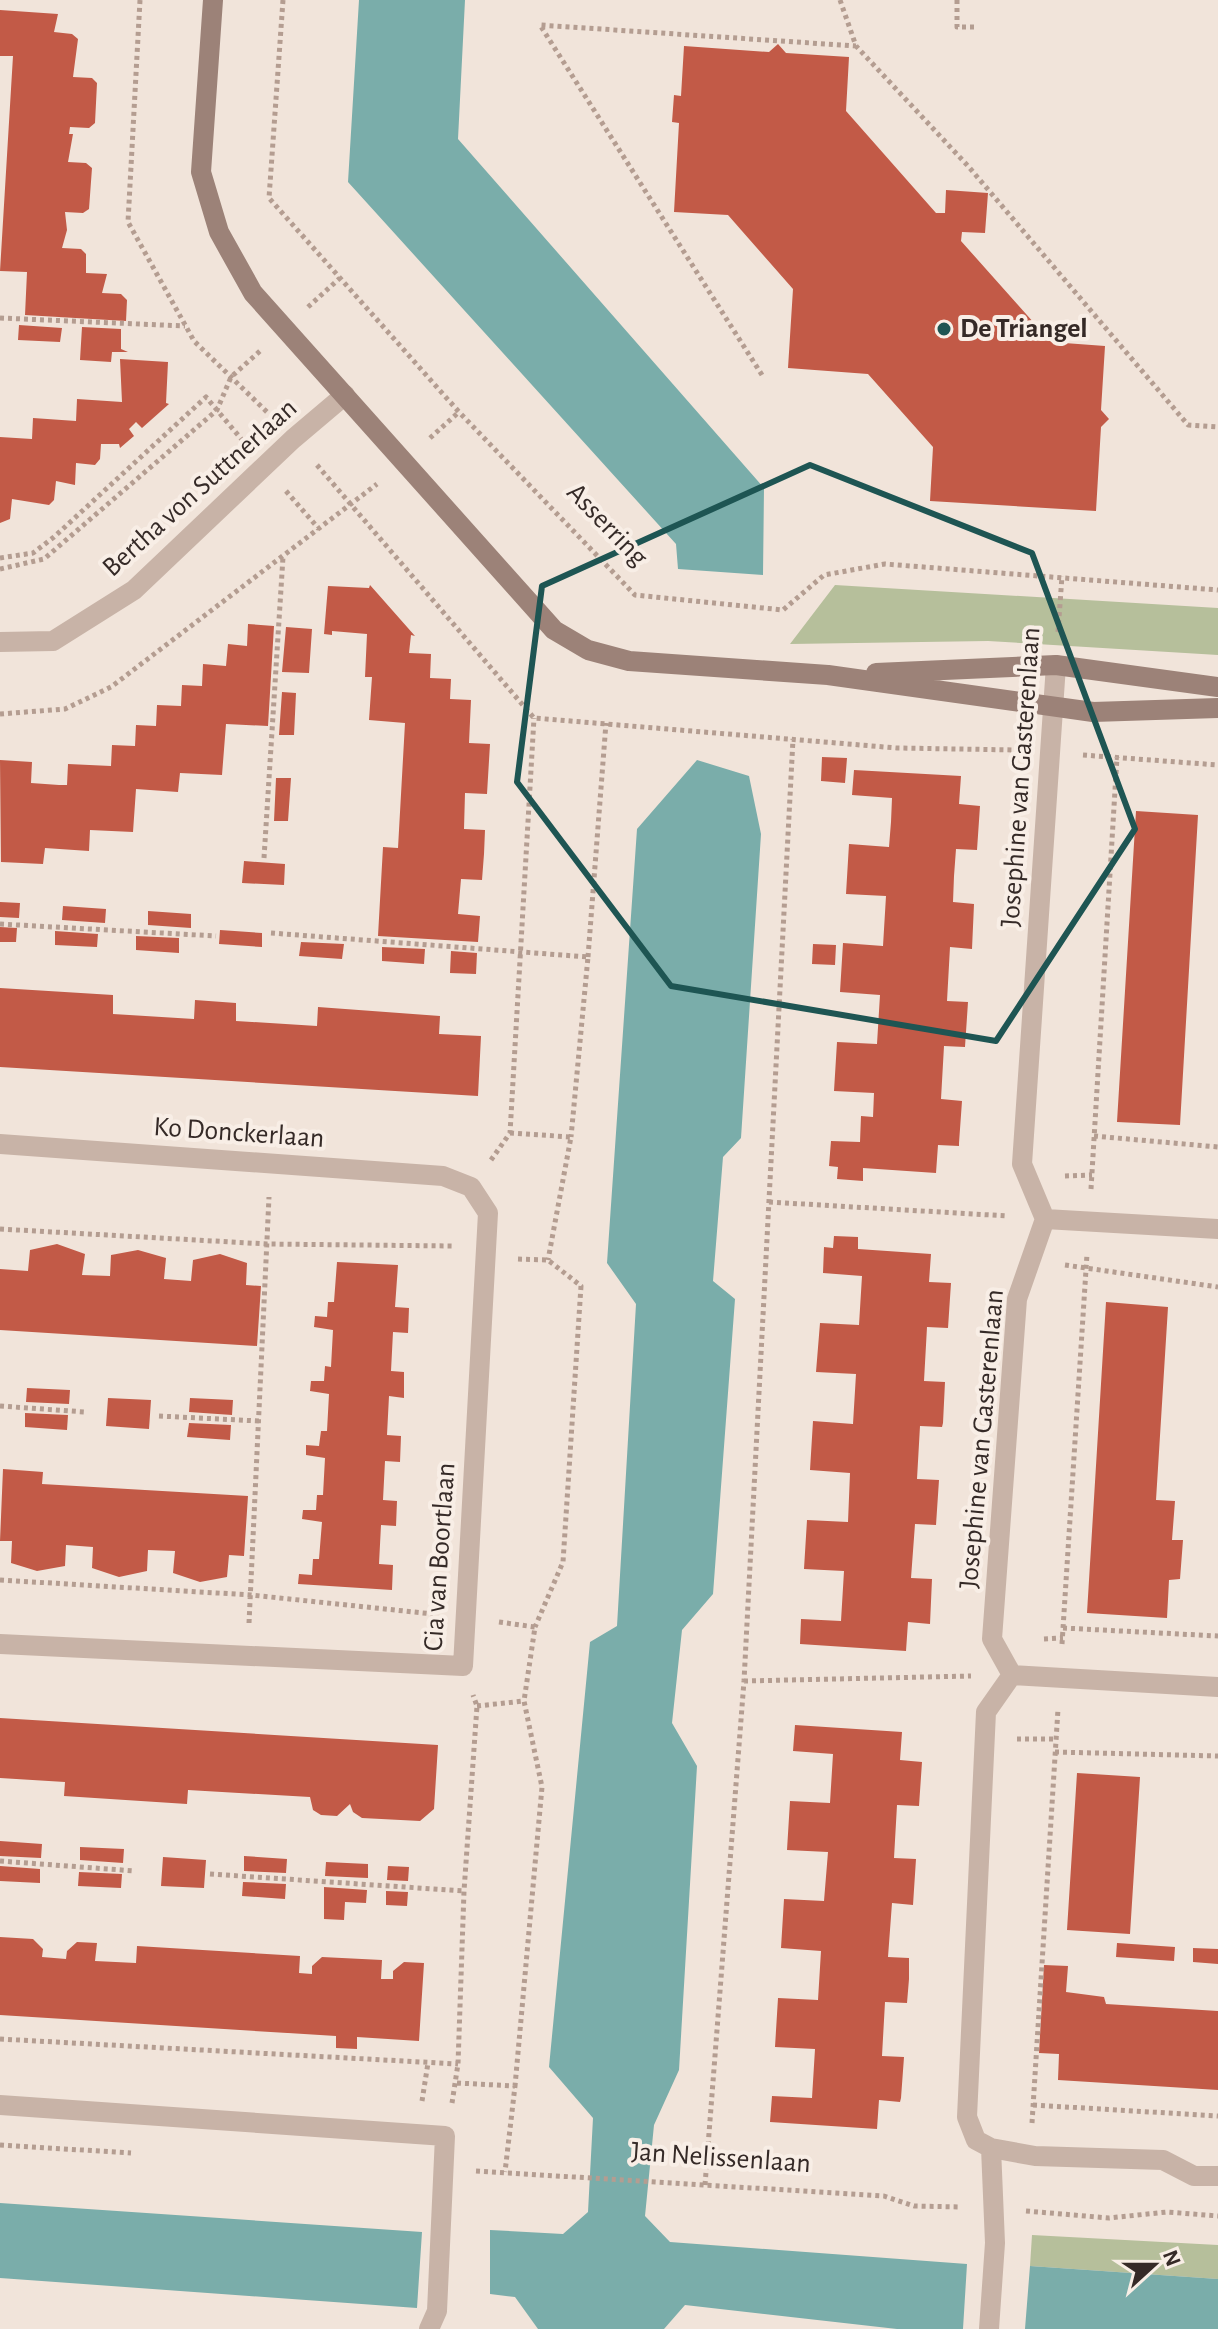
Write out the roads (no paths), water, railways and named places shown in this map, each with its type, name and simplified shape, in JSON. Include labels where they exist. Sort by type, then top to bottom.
[{"type":"street","points":[[213,0],[201,172],[219,232],[253,293],[554,630],[588,650],[629,661],[828,675],[1093,712],[1218,708]]},
{"type":"street","name":"Bertha von Suttnerlaan","points":[[0,642],[53,641],[134,590],[265,465],[345,395]]},
{"type":"street","points":[[828,675],[1056,665],[1218,687]]},
{"type":"street","name":"Josephine van Gasterenlaan","points":[[1012,1675],[992,1639],[1017,1299],[1045,1219],[1022,1164],[1056,665]]},
{"type":"street","name":"Ko Donckerlaan","points":[[0,1144],[443,1176],[471,1187]]},
{"type":"street","name":"Cia van Boortlaan","points":[[0,1644],[463,1666],[488,1213],[471,1187]]},
{"type":"street","points":[[1045,1219],[1218,1229]]},
{"type":"street","points":[[1218,1687],[1012,1675],[986,1712],[967,2101],[967,2117],[976,2140],[991,2148],[1035,2156],[1163,2160],[1194,2176],[1218,2176]]},
{"type":"street","points":[[0,2105],[445,2136],[437,2311],[429,2329]]},
{"type":"street","points":[[989,2329],[995,2243],[991,2148]]},
{"type":"water","points":[[359,0],[465,0],[458,139],[764,488],[763,575],[678,569],[676,544],[348,182]]},
{"type":"water","points":[[697,760],[749,776],[761,834],[741,1138],[723,1157],[713,1281],[735,1299],[713,1594],[682,1630],[672,1723],[697,1766],[679,2070],[654,2125],[645,2216],[670,2242],[967,2264],[963,2329],[897,2329],[685,2305],[664,2329],[538,2329],[515,2297],[490,2294],[490,2230],[563,2234],[588,2212],[593,2118],[549,2067],[590,1642],[617,1626],[636,1304],[607,1263],[637,829]]},
{"type":"water","points":[[0,2203],[422,2232],[417,2308],[0,2278]]},
{"type":"water","points":[[1030,2266],[1218,2279],[1218,2329],[1025,2329]]},
{"type":"place","name":"De Triangel","points":[[944,329]]}]
